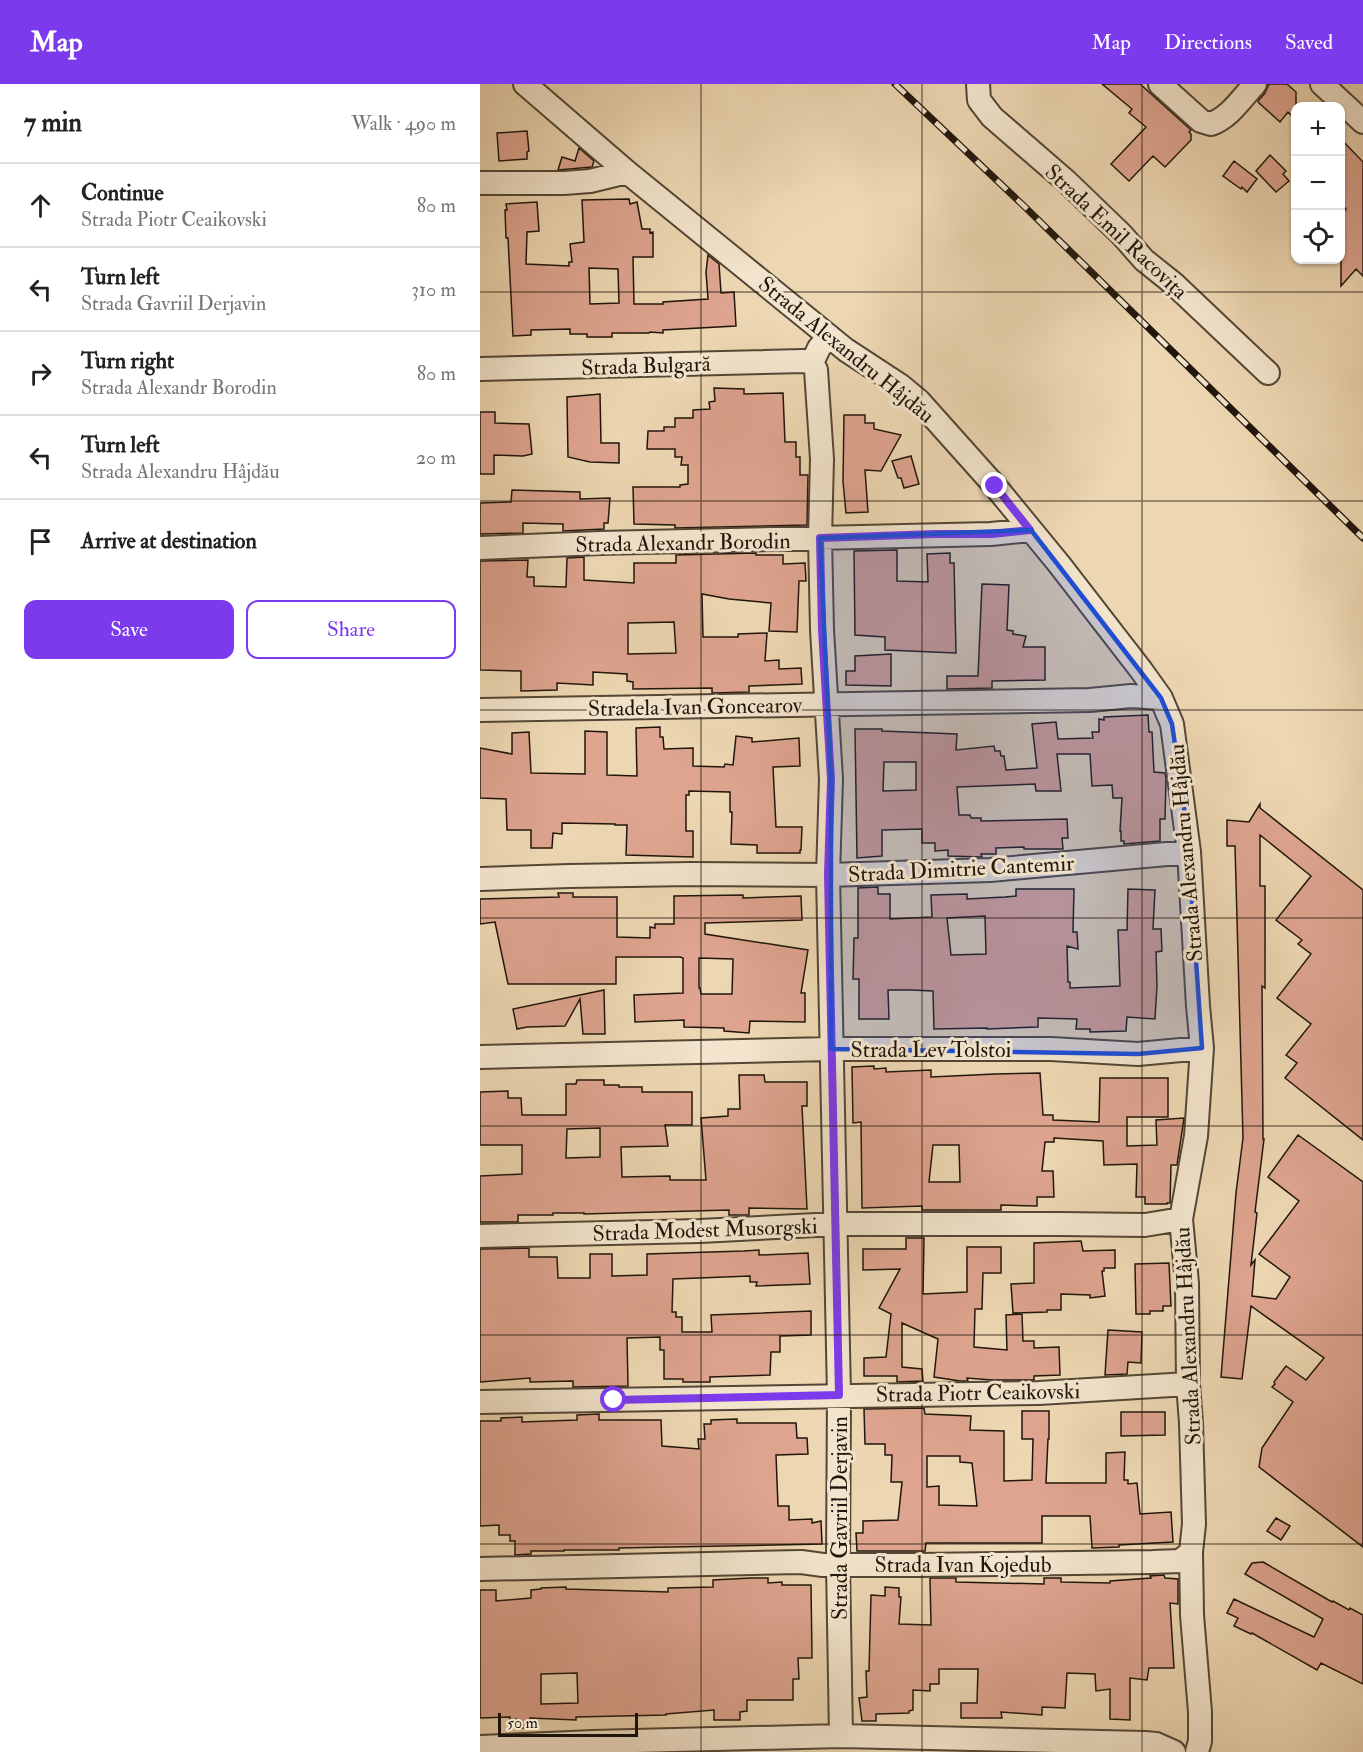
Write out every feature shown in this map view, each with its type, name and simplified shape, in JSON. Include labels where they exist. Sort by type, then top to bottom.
[{"type":"street","name":"Strada Alexandru Hâjdău","points":[[525,84],[627,172],[846,350],[919,401],[988,477],[1141,670],[1161,698],[1172,724],[1189,852],[1202,1048],[1196,1136],[1180,1219],[1187,1283],[1188,1384],[1194,1524],[1191,1552],[1192,1615],[1200,1712],[1200,1741],[1197,1752]]},
{"type":"street","name":"Strada Emil Racovița","points":[[978,84],[979,100],[992,117],[1066,181],[1122,235],[1144,260],[1174,284],[1268,373]]},
{"type":"street","points":[[1160,84],[1201,121],[1211,124],[1229,113],[1255,84]]},
{"type":"street","points":[[1322,84],[1363,122]]},
{"type":"street","points":[[480,183],[564,183],[590,181],[627,172]]},
{"type":"street","points":[[812,363],[819,348],[829,336]]},
{"type":"street","name":"Strada Bulgară","points":[[480,369],[796,361],[812,363]]},
{"type":"street","name":"Strada Gavriil Derjavin","points":[[812,363],[816,370],[822,459],[820,538],[822,630],[831,779],[828,875],[839,1395],[838,1565],[841,1736]]},
{"type":"street","name":"Strada Alexandr Borodin","points":[[480,548],[992,534],[1030,530]]},
{"type":"street","name":"Stradela Ivan Goncearov","points":[[480,710],[1090,700],[1131,696],[1161,698]]},
{"type":"street","name":"Strada Dimitrie Cantemir","points":[[480,879],[691,874],[828,875],[990,870],[1189,852]]},
{"type":"street","name":"Strada Lev Tolstoi","points":[[480,1057],[831,1049],[1051,1049],[1138,1054],[1202,1048]]},
{"type":"street","name":"Strada Modest Musorgski","points":[[480,1236],[688,1231],[835,1224],[1145,1225],[1180,1219]]},
{"type":"street","name":"Strada Piotr Ceaikovski","points":[[480,1402],[1040,1393],[1188,1384]]},
{"type":"street","name":"Strada Ivan Kojedub","points":[[480,1569],[801,1563],[918,1565],[1153,1562],[1180,1561],[1191,1552]]},
{"type":"street","points":[[480,1748],[593,1742],[841,1736],[1145,1743],[1156,1744],[1174,1752]]},
{"type":"highlighted area","points":[[1031,530],[1161,698],[1172,724],[1187,828],[1202,1048],[1138,1054],[831,1049],[831,779],[820,538]]},
{"type":"building","points":[[1102,84],[1140,84],[1191,130],[1189,132],[1191,140],[1165,167],[1153,156],[1129,181],[1111,164],[1146,127],[1129,113],[1132,109]]},
{"type":"building","points":[[1269,84],[1287,84],[1296,92],[1296,102],[1291,102],[1291,115],[1288,112],[1280,122],[1259,103],[1258,101]]},
{"type":"building","points":[[527,131],[529,151],[527,159],[499,161],[497,133]]},
{"type":"building","points":[[1345,143],[1363,162],[1363,276],[1356,269],[1341,286],[1341,264],[1345,264]]},
{"type":"building","points":[[579,148],[594,161],[592,167],[558,170],[562,157],[575,161]]},
{"type":"building","points":[[1270,155],[1286,171],[1283,174],[1289,181],[1276,192],[1256,171]]},
{"type":"building","points":[[1234,161],[1257,179],[1247,192],[1223,176]]},
{"type":"building","points":[[629,199],[630,204],[637,202],[642,229],[650,229],[650,233],[653,232],[653,257],[633,257],[634,304],[663,304],[663,302],[708,299],[706,272],[708,255],[719,264],[721,293],[734,292],[736,326],[663,330],[663,333],[612,333],[612,337],[570,334],[570,329],[531,330],[531,335],[513,336],[508,238],[506,238],[506,204],[537,202],[539,231],[527,232],[526,264],[569,266],[569,262],[572,262],[570,244],[584,242],[582,200]],"holes":[[[589,268],[618,269],[619,303],[590,304]]]},
{"type":"building","points":[[714,388],[744,389],[744,394],[783,393],[785,442],[796,442],[796,457],[800,457],[800,475],[808,475],[807,525],[675,528],[675,525],[634,524],[633,487],[680,487],[680,485],[688,484],[688,465],[681,465],[682,457],[675,457],[675,449],[647,449],[648,431],[664,431],[664,427],[675,427],[675,418],[693,418],[693,410],[710,409],[709,402],[715,401]]},
{"type":"building","points":[[600,394],[601,443],[619,443],[619,463],[590,462],[568,457],[567,397]]},
{"type":"building","points":[[480,412],[495,412],[495,423],[529,424],[532,454],[494,455],[494,474],[480,474]]},
{"type":"building","points":[[844,415],[865,415],[865,423],[874,423],[874,429],[901,435],[881,471],[865,470],[868,512],[846,513],[843,482]]},
{"type":"building","points":[[911,456],[919,484],[904,488],[892,461]]},
{"type":"building","points":[[512,490],[580,492],[580,499],[610,498],[608,523],[604,523],[604,529],[563,531],[563,524],[523,523],[523,533],[480,534],[480,503],[511,502]]},
{"type":"building","points":[[897,550],[897,581],[928,582],[927,554],[950,553],[950,563],[954,563],[956,653],[885,650],[885,637],[855,635],[854,551]]},
{"type":"building","points":[[756,553],[756,555],[783,555],[783,564],[805,563],[806,581],[799,581],[797,632],[769,631],[771,603],[702,594],[703,637],[738,637],[738,634],[767,633],[765,661],[779,660],[779,669],[801,668],[802,684],[749,686],[749,692],[712,693],[712,688],[633,689],[633,682],[627,681],[627,674],[593,672],[593,685],[557,683],[557,690],[521,691],[521,671],[480,670],[480,561],[528,560],[527,577],[534,577],[534,586],[566,587],[567,558],[584,557],[584,580],[634,583],[634,563],[676,563],[676,555]],"holes":[[[674,622],[676,653],[628,654],[628,623]]]},
{"type":"building","points":[[982,584],[1009,585],[1007,630],[1013,631],[1013,634],[1026,636],[1023,647],[1045,647],[1045,680],[992,681],[992,688],[947,689],[947,676],[978,676]]},
{"type":"building","points":[[891,654],[891,686],[846,685],[846,671],[855,671],[855,656]]},
{"type":"building","points":[[1148,715],[1149,732],[1152,732],[1154,772],[1165,773],[1166,779],[1165,819],[1160,819],[1160,841],[1124,844],[1124,841],[1121,841],[1120,831],[1122,798],[1113,798],[1112,785],[1092,786],[1090,754],[1057,754],[1061,791],[1036,791],[1035,784],[957,787],[959,815],[981,818],[981,821],[1067,819],[1068,838],[1062,838],[1063,849],[996,848],[996,854],[981,854],[982,857],[948,856],[948,850],[935,851],[935,843],[922,843],[922,829],[882,830],[882,856],[857,858],[855,729],[957,734],[956,750],[994,746],[995,751],[1000,751],[1001,756],[1004,756],[1006,770],[1037,768],[1032,724],[1056,722],[1058,739],[1093,738],[1092,732],[1099,732],[1099,719],[1104,720],[1104,717]],"holes":[[[884,762],[916,762],[916,790],[883,791]]]},
{"type":"building","points":[[660,727],[664,749],[693,748],[693,766],[733,765],[736,736],[752,738],[752,742],[799,738],[800,766],[773,767],[776,827],[802,827],[800,853],[757,853],[757,845],[731,844],[730,792],[689,791],[689,795],[686,795],[686,831],[693,831],[693,857],[626,855],[627,825],[615,824],[562,823],[562,834],[553,833],[552,848],[531,848],[531,830],[507,830],[506,799],[480,798],[480,748],[512,754],[512,733],[529,732],[531,773],[585,774],[585,731],[607,732],[607,775],[637,776],[636,728]]},
{"type":"building","points":[[1260,804],[1260,808],[1363,890],[1363,1140],[1285,1078],[1297,1063],[1286,1055],[1311,1024],[1277,998],[1311,954],[1298,944],[1302,940],[1276,920],[1311,876],[1260,835],[1260,886],[1265,886],[1265,988],[1262,986],[1264,1139],[1255,1212],[1257,1213],[1251,1265],[1255,1260],[1252,1296],[1276,1299],[1290,1277],[1259,1254],[1299,1201],[1268,1177],[1298,1135],[1363,1182],[1363,1547],[1259,1467],[1262,1448],[1293,1402],[1272,1387],[1274,1382],[1286,1366],[1306,1380],[1324,1358],[1251,1306],[1242,1379],[1221,1377],[1236,1193],[1243,1138],[1235,846],[1227,846],[1227,820],[1249,822]]},
{"type":"building","points":[[878,887],[878,894],[890,894],[890,919],[932,917],[931,895],[967,894],[967,899],[1016,896],[1016,889],[1074,889],[1073,932],[1077,932],[1078,949],[1067,946],[1070,988],[1120,986],[1118,930],[1127,930],[1128,889],[1155,890],[1153,929],[1161,929],[1162,951],[1156,952],[1155,1019],[1127,1017],[1126,1031],[1090,1032],[1090,1029],[1076,1029],[1077,1019],[1038,1018],[1038,1027],[934,1029],[933,991],[888,990],[889,1019],[859,1019],[859,979],[853,979],[854,938],[858,938],[858,888]],"holes":[[[985,916],[986,954],[951,955],[947,918]]]},
{"type":"building","points":[[558,893],[573,893],[573,897],[617,897],[617,937],[650,938],[650,927],[655,928],[655,924],[674,924],[674,896],[743,895],[743,898],[801,896],[802,920],[705,923],[705,934],[808,950],[801,993],[805,993],[805,1022],[750,1021],[749,1033],[724,1031],[724,1028],[684,1027],[684,1020],[635,1022],[634,995],[683,993],[683,958],[680,957],[616,957],[616,984],[508,984],[495,922],[480,924],[480,899],[559,897]],"holes":[[[699,958],[733,959],[732,994],[701,994]]]},
{"type":"building","points":[[604,990],[605,1034],[583,1034],[580,999],[565,1026],[517,1029],[513,1009]]},
{"type":"building","points":[[874,1066],[874,1069],[886,1068],[886,1072],[931,1070],[931,1077],[1040,1073],[1043,1115],[1053,1115],[1053,1120],[1099,1122],[1100,1078],[1168,1078],[1168,1117],[1127,1117],[1127,1146],[1157,1145],[1156,1120],[1184,1118],[1177,1165],[1171,1165],[1170,1203],[1145,1204],[1145,1197],[1136,1197],[1137,1164],[1104,1165],[1103,1141],[1054,1138],[1054,1142],[1045,1142],[1042,1171],[1053,1171],[1054,1197],[1037,1197],[1037,1206],[1001,1205],[1001,1210],[922,1210],[922,1206],[862,1208],[861,1122],[853,1123],[852,1067]],"holes":[[[933,1145],[959,1145],[960,1182],[929,1182]]]},
{"type":"building","points":[[739,1075],[764,1075],[765,1082],[807,1082],[807,1106],[802,1106],[807,1209],[749,1208],[749,1215],[729,1215],[729,1210],[553,1213],[553,1215],[518,1215],[518,1222],[480,1222],[480,1176],[522,1174],[522,1145],[480,1145],[480,1092],[508,1091],[508,1098],[521,1098],[522,1115],[566,1115],[566,1084],[576,1084],[577,1080],[604,1080],[604,1085],[642,1087],[642,1092],[692,1092],[692,1125],[665,1125],[668,1146],[621,1147],[622,1177],[670,1176],[670,1180],[706,1180],[701,1118],[728,1116],[728,1109],[740,1109]],"holes":[[[600,1128],[600,1157],[566,1158],[567,1129]]]},
{"type":"building","points":[[906,1238],[924,1238],[923,1294],[967,1292],[967,1247],[1001,1247],[1001,1273],[983,1273],[982,1309],[975,1309],[974,1347],[1007,1350],[1006,1315],[1022,1314],[1023,1341],[1034,1341],[1034,1348],[1059,1347],[1060,1375],[1034,1376],[1034,1380],[967,1378],[968,1381],[960,1381],[934,1377],[938,1339],[902,1323],[902,1367],[922,1369],[923,1381],[897,1382],[897,1376],[864,1376],[864,1358],[886,1357],[891,1314],[879,1308],[900,1269],[863,1270],[863,1249],[906,1249]]},
{"type":"building","points":[[1081,1241],[1083,1251],[1115,1250],[1115,1268],[1104,1268],[1102,1271],[1105,1296],[1090,1298],[1090,1295],[1061,1294],[1061,1310],[1013,1313],[1011,1284],[1034,1283],[1034,1243]]},
{"type":"building","points":[[529,1248],[529,1257],[557,1257],[558,1278],[590,1278],[590,1254],[612,1254],[612,1276],[647,1275],[647,1254],[759,1250],[759,1255],[808,1253],[810,1284],[756,1286],[757,1282],[750,1282],[750,1276],[673,1279],[672,1312],[676,1312],[676,1317],[682,1317],[682,1332],[712,1332],[711,1315],[811,1311],[811,1335],[780,1336],[780,1352],[771,1352],[770,1375],[710,1377],[710,1382],[664,1379],[664,1350],[660,1350],[660,1337],[627,1338],[628,1386],[573,1387],[573,1381],[530,1382],[530,1378],[480,1382],[480,1249]]},
{"type":"building","points":[[1169,1263],[1171,1306],[1163,1306],[1163,1311],[1150,1311],[1150,1314],[1136,1314],[1135,1264]]},
{"type":"building","points":[[1108,1330],[1142,1332],[1141,1363],[1128,1362],[1127,1374],[1105,1375]]},
{"type":"building","points":[[924,1408],[925,1414],[971,1416],[970,1430],[1004,1431],[1004,1481],[1032,1480],[1033,1439],[1022,1439],[1022,1411],[1049,1411],[1046,1483],[1106,1483],[1106,1453],[1125,1452],[1124,1480],[1128,1480],[1128,1484],[1137,1483],[1140,1514],[1171,1512],[1173,1542],[1092,1548],[1090,1516],[1042,1516],[1042,1543],[926,1543],[925,1551],[857,1551],[856,1533],[863,1533],[863,1521],[898,1520],[902,1482],[891,1482],[892,1455],[885,1455],[885,1444],[865,1444],[864,1409]],"holes":[[[927,1456],[960,1456],[960,1462],[972,1463],[977,1506],[939,1505],[939,1486],[927,1487]]]},
{"type":"building","points":[[1121,1412],[1165,1412],[1165,1435],[1121,1436]]},
{"type":"building","points":[[599,1414],[599,1420],[661,1420],[662,1446],[699,1449],[698,1439],[705,1439],[704,1424],[711,1424],[711,1420],[737,1419],[737,1423],[796,1423],[797,1438],[807,1438],[808,1454],[776,1455],[778,1506],[789,1506],[789,1520],[812,1519],[812,1523],[821,1521],[822,1544],[531,1551],[531,1554],[515,1555],[515,1541],[510,1541],[510,1535],[499,1535],[499,1525],[480,1526],[480,1421],[501,1421],[501,1418],[522,1417],[522,1422],[577,1420],[577,1415]]},
{"type":"building","points":[[1276,1518],[1290,1526],[1281,1540],[1267,1531]]},
{"type":"building","points":[[1263,1562],[1332,1602],[1363,1615],[1363,1684],[1321,1663],[1317,1670],[1252,1633],[1234,1626],[1238,1618],[1227,1613],[1234,1599],[1314,1637],[1323,1619],[1245,1574],[1252,1563]]},
{"type":"building","points":[[1164,1575],[1165,1578],[1178,1579],[1178,1604],[1170,1603],[1174,1668],[1149,1668],[1147,1680],[1130,1678],[1130,1720],[1110,1719],[1110,1689],[1096,1691],[1095,1674],[1067,1673],[1065,1708],[1042,1707],[1042,1715],[1001,1712],[1002,1718],[961,1718],[961,1703],[977,1703],[978,1669],[939,1669],[939,1684],[930,1684],[930,1691],[913,1690],[913,1710],[909,1713],[876,1714],[876,1721],[862,1721],[859,1698],[867,1697],[866,1671],[869,1671],[871,1595],[885,1596],[885,1587],[899,1588],[899,1597],[901,1597],[899,1624],[931,1625],[930,1578],[956,1578],[956,1582],[1044,1584],[1044,1578],[1061,1578],[1061,1582],[1110,1583],[1110,1581]]},
{"type":"building","points":[[768,1578],[768,1583],[811,1585],[812,1658],[798,1658],[799,1679],[793,1679],[793,1700],[747,1700],[747,1711],[740,1712],[740,1720],[714,1720],[714,1710],[666,1715],[576,1717],[576,1720],[530,1718],[530,1728],[516,1728],[516,1719],[510,1720],[510,1717],[480,1718],[480,1590],[496,1590],[496,1601],[531,1598],[531,1590],[541,1588],[668,1592],[668,1588],[713,1587],[713,1580]],"holes":[[[577,1673],[578,1703],[541,1704],[541,1674]]]},
{"type":"railway","points":[[895,84],[1026,208],[1363,538]]},
{"type":"route","points":[[614,1400],[839,1395],[828,875],[831,779],[822,630],[820,538],[992,534],[1030,530],[995,486]]}]
